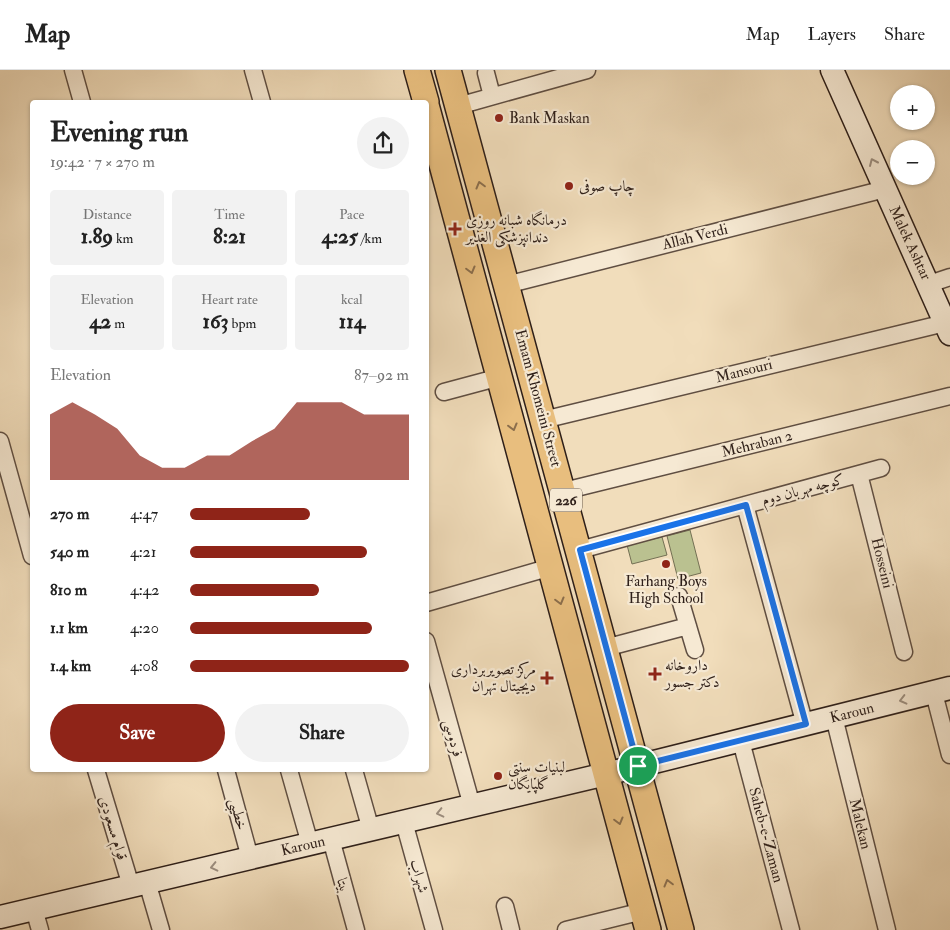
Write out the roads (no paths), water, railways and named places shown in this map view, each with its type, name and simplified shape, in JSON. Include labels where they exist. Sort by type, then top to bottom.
[{"type":"main road","name":"226","points":[[417,70],[425,100]]},
{"type":"main road","name":"Emam Khomeini Street","points":[[448,70],[580,550],[681,930]]},
{"type":"main road","name":"Malek Ashtar","points":[[839,71],[884,189],[948,328]]},
{"type":"main road","name":"226","points":[[429,115],[646,921]]},
{"type":"main road","name":"Karoun","points":[[0,917],[37,920],[139,884],[606,774],[942,690]]},
{"type":"street","points":[[73,70],[81,100]]},
{"type":"street","points":[[253,70],[261,100]]},
{"type":"street","points":[[458,106],[587,70]]},
{"type":"street","points":[[486,73],[492,96]]},
{"type":"street","name":"Allah Verdi","points":[[506,285],[884,189]]},
{"type":"street","points":[[929,284],[950,276]]},
{"type":"street","name":"Mansouri","points":[[543,420],[948,328]]},
{"type":"street","points":[[444,392],[500,377]]},
{"type":"street","name":"Mehraban 2","points":[[564,491],[950,396]]},
{"type":"street","points":[[0,442],[30,549]]},
{"type":"street","name":"کوچه مهربان دوم","points":[[580,550],[881,468]]},
{"type":"street","name":"Hosseini","points":[[860,474],[904,652]]},
{"type":"street","points":[[746,505],[806,724]]},
{"type":"street","points":[[429,602],[551,567]]},
{"type":"street","points":[[679,596],[695,650]]},
{"type":"street","points":[[605,648],[688,626]]},
{"type":"street","name":"فردوسی","points":[[429,652],[472,806]]},
{"type":"street","points":[[942,690],[950,755]]},
{"type":"street","name":"Malekan","points":[[834,717],[887,930]]},
{"type":"street","name":"Saheb-e-Zaman","points":[[741,741],[791,930]]},
{"type":"street","name":"قوام مسعودی","points":[[97,772],[139,884],[161,930]]},
{"type":"street","name":"خطیبی","points":[[227,772],[250,858]]},
{"type":"street","name":"بیتا","points":[[290,772],[356,930]]},
{"type":"street","points":[[355,772],[371,830]]},
{"type":"street","name":"شهراب","points":[[404,822],[434,930]]},
{"type":"street","points":[[505,906],[510,930]]},
{"type":"street","points":[[566,930],[646,921]]},
{"type":"place","name":"Bank Maskan","points":[[499,118]]},
{"type":"place","name":"چاپ صوفی","points":[[569,186]]},
{"type":"place","name":"درمانگاه شبانه روزی دندانپزشکی الغدیر","points":[[455,229]]},
{"type":"place","name":"Farhang Boys High School","points":[[666,564]]},
{"type":"place","name":"داروخانه دکتر جسور","points":[[655,674]]},
{"type":"place","name":"مرکز تصویربرداری دیجیتال تهران","points":[[547,678]]},
{"type":"place","name":"لبنیات سنتی گلپایگان","points":[[498,776]]}]
